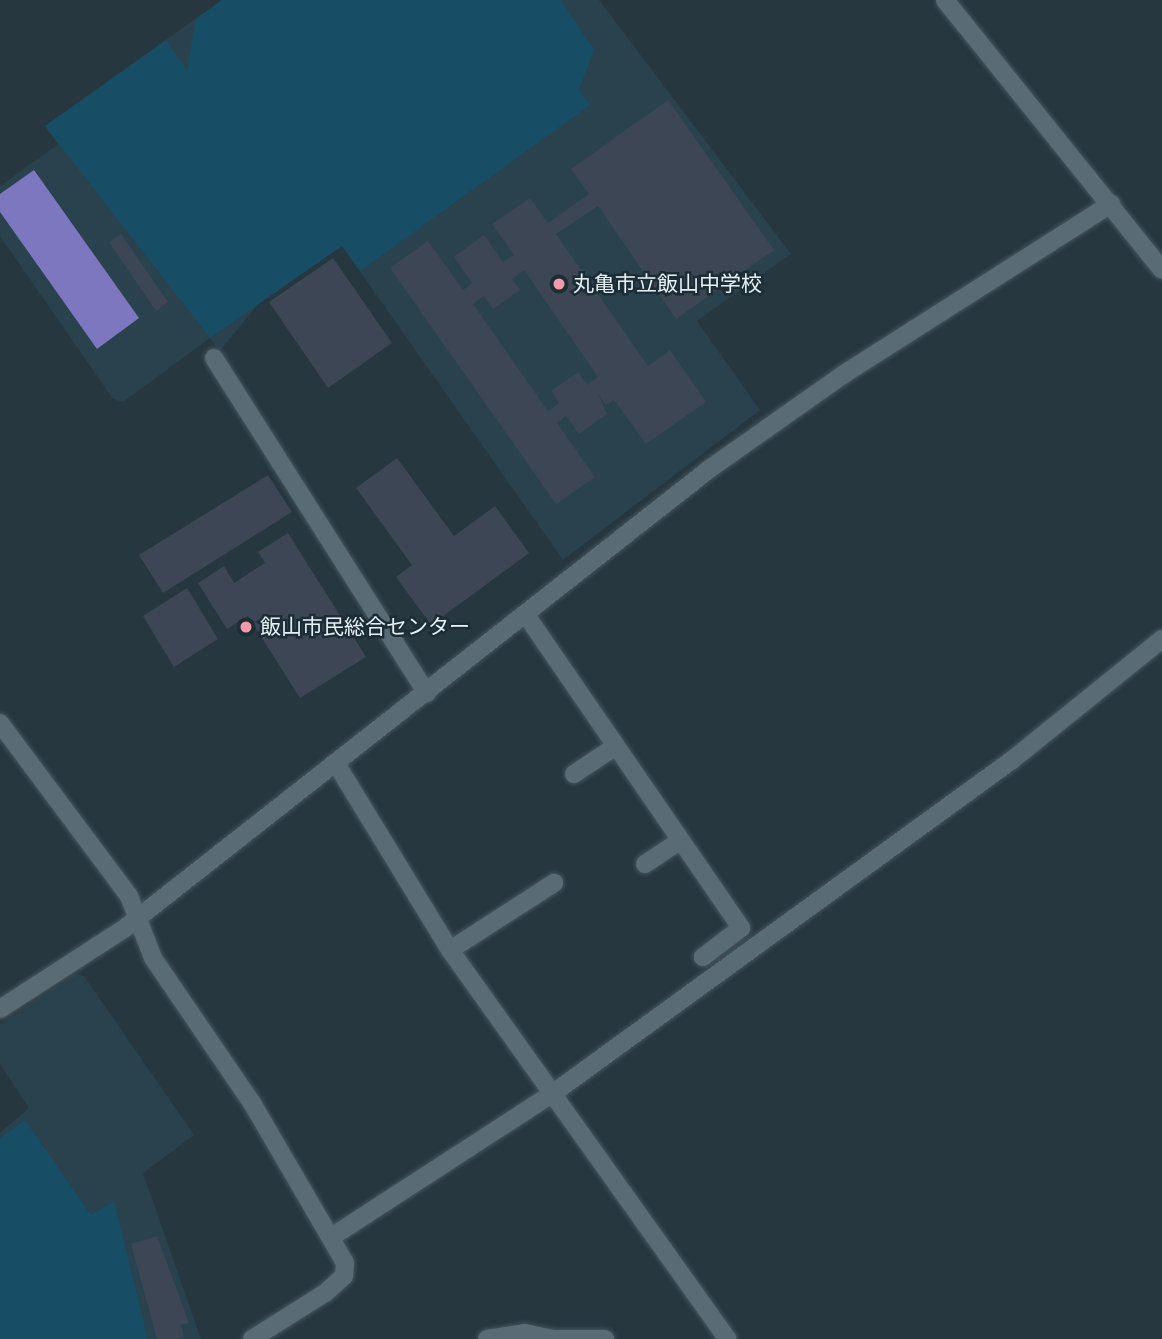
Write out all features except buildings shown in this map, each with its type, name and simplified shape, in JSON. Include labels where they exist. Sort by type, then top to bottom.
[{"type":"street","points":[[945,0],[1162,270]]},
{"type":"street","points":[[0,1009],[138,917],[337,765],[709,470],[844,374],[1111,204]]},
{"type":"street","points":[[214,358],[427,693]]},
{"type":"street","points":[[526,614],[741,928],[703,957]]},
{"type":"street","points":[[333,1236],[552,1094],[1012,760],[1162,639]]},
{"type":"street","points":[[0,723],[60,796],[138,917],[180,1003],[252,1103],[333,1236],[344,1276],[252,1339]]},
{"type":"street","points":[[574,774],[616,746]]},
{"type":"street","points":[[337,765],[450,950],[727,1339]]},
{"type":"street","points":[[645,864],[681,840]]},
{"type":"street","points":[[450,950],[554,883]]},
{"type":"street","points":[[487,1339],[525,1333],[555,1339],[605,1339]]},
{"type":"shaded area","name":"丸亀市立飯山中学校","points":[[222,0],[599,0],[791,254],[697,321],[760,410],[563,560],[342,246],[264,297],[219,352],[210,338],[123,402],[113,399],[0,236],[0,186],[58,144],[45,126]]},
{"type":"shaded area","points":[[222,0],[561,0],[594,50],[579,90],[590,105],[360,271],[342,246],[210,338],[45,126],[166,40],[187,70],[196,19]]},
{"type":"shaded area","points":[[34,170],[139,318],[97,349],[0,212],[0,194]]},
{"type":"shaded area","points":[[76,974],[84,976],[194,1135],[143,1173],[201,1339],[0,1339],[0,1133],[29,1108],[0,1064],[0,1024]]},
{"type":"shaded area","points":[[25,1120],[91,1215],[114,1201],[148,1339],[0,1339],[0,1138]]},
{"type":"place","name":"丸亀市立飯山中学校","points":[[559,284]]},
{"type":"place","name":"飯山市民総合センター","points":[[246,627]]}]
